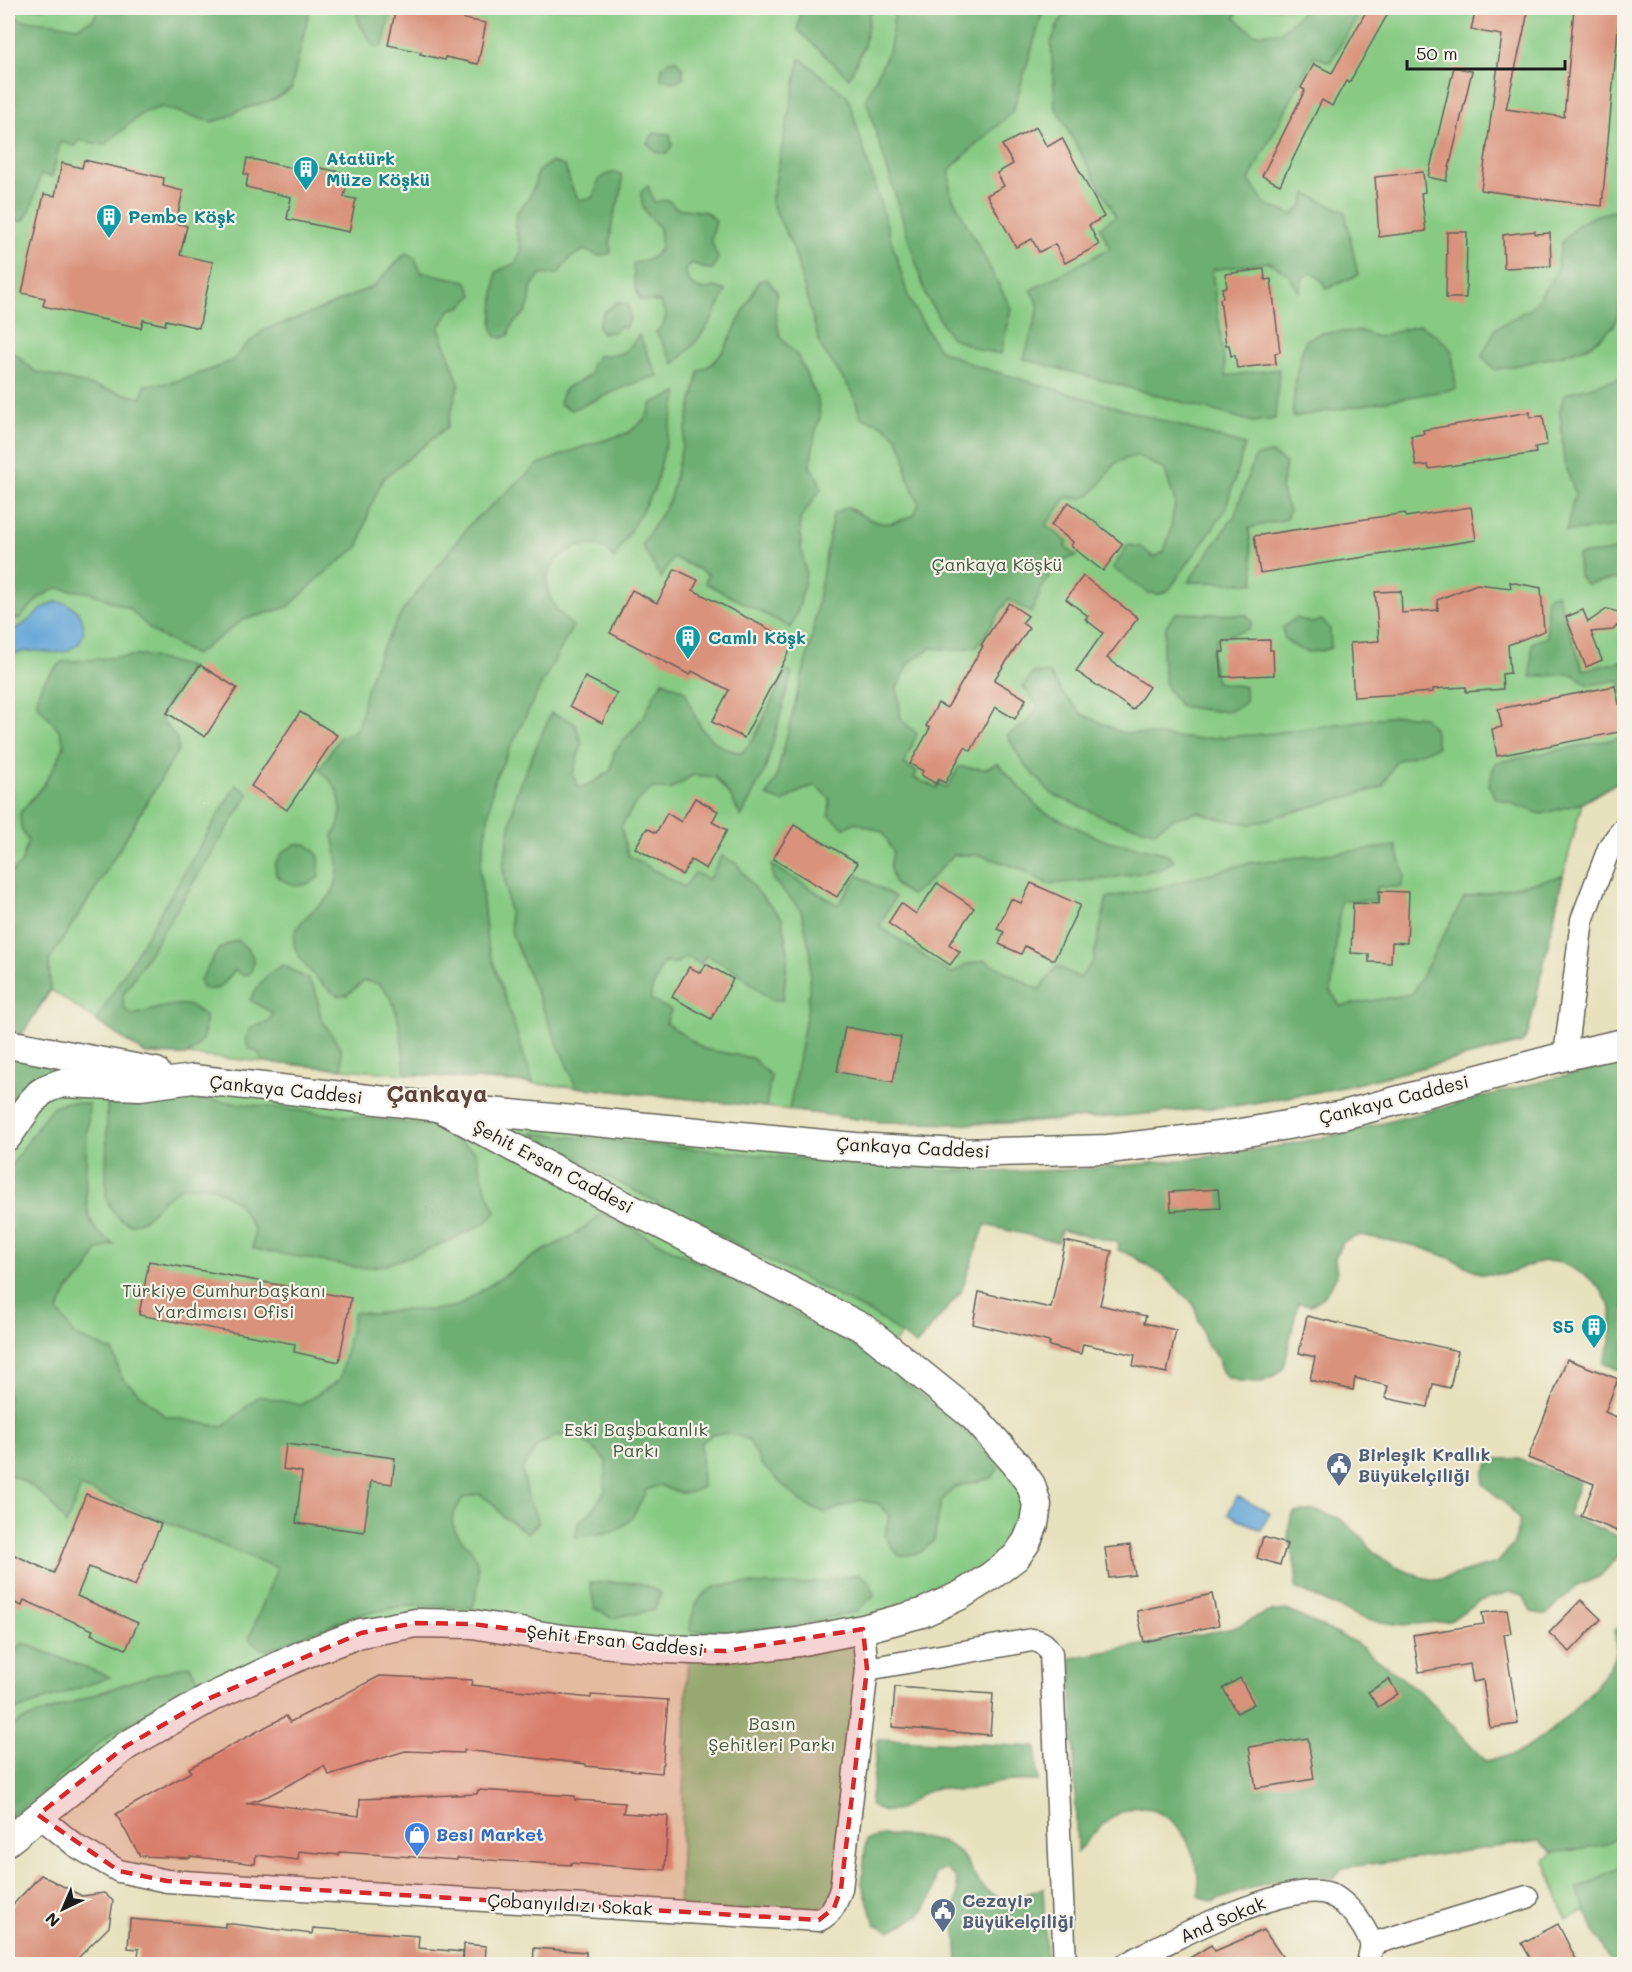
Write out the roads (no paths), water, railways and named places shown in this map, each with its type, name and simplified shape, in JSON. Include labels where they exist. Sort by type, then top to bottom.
[{"type":"main road","name":"Çankaya Caddesi","points":[[8,1044],[193,1080],[439,1107],[855,1147],[958,1154],[1108,1149],[1236,1134],[1343,1115],[1565,1056],[1624,1043]]},
{"type":"main road","name":"Çankaya Caddesi","points":[[8,1136],[40,1093],[62,1083],[140,1086],[193,1080]]},
{"type":"main road","name":"Şehit Ersan Caddesi","points":[[8,1841],[126,1746],[210,1698],[302,1655],[361,1633],[416,1623],[473,1624],[561,1639],[662,1649],[726,1651],[798,1642],[863,1629],[922,1613],[961,1595],[991,1576],[1016,1557],[1027,1541],[1034,1524],[1037,1505],[1030,1485],[1001,1445],[974,1417],[865,1329],[559,1172],[439,1107]]},
{"type":"street","points":[[1565,1056],[1582,920],[1610,846],[1624,828]]},
{"type":"street","name":"Çobanyıldızı Sokak","points":[[38,1815],[76,1846],[119,1871],[167,1881],[819,1920],[829,1915],[842,1889],[867,1669],[863,1629]]},
{"type":"street","points":[[867,1669],[1032,1640],[1047,1646],[1051,1653],[1065,1965]]},
{"type":"street","name":"And Sokak","points":[[1127,1965],[1223,1916],[1292,1894],[1312,1893],[1330,1894],[1350,1909],[1364,1926],[1370,1954]]},
{"type":"street","points":[[1370,1954],[1527,1897]]},
{"type":"water","points":[[55,602],[62,602],[74,608],[81,618],[83,635],[77,645],[60,652],[28,651],[8,655],[8,629],[21,626],[43,608]]},
{"type":"water","points":[[1237,1496],[1270,1513],[1261,1530],[1228,1514]]},
{"type":"place","name":"Atatürk Müze Köşkü","points":[[306,192]]},
{"type":"place","name":"Pembe Köşk","points":[[109,240]]},
{"type":"place","name":"Camlı Köşk","points":[[688,661]]},
{"type":"place","name":"S5","points":[[1594,1350]]},
{"type":"place","name":"Birleşik Krallık Büyükelçiliği","points":[[1339,1488]]},
{"type":"place","name":"Besi Market","points":[[417,1858]]},
{"type":"place","name":"Cezayir Büyükelçiliği","points":[[943,1934]]},
{"type":"district","name":"Çankaya","points":[[437,1094]]},
{"type":"park label","name":"Çankaya Köşkü","points":[[997,565]]},
{"type":"park label","name":"Türkiye Cumhurbaşkanı Yardımcısı Ofisi","points":[[224,1301]]},
{"type":"park label","name":"Eski Başbakanlık Parkı","points":[[636,1440]]},
{"type":"park label","name":"Basın Şehitleri Parkı","points":[[772,1734]]}]
